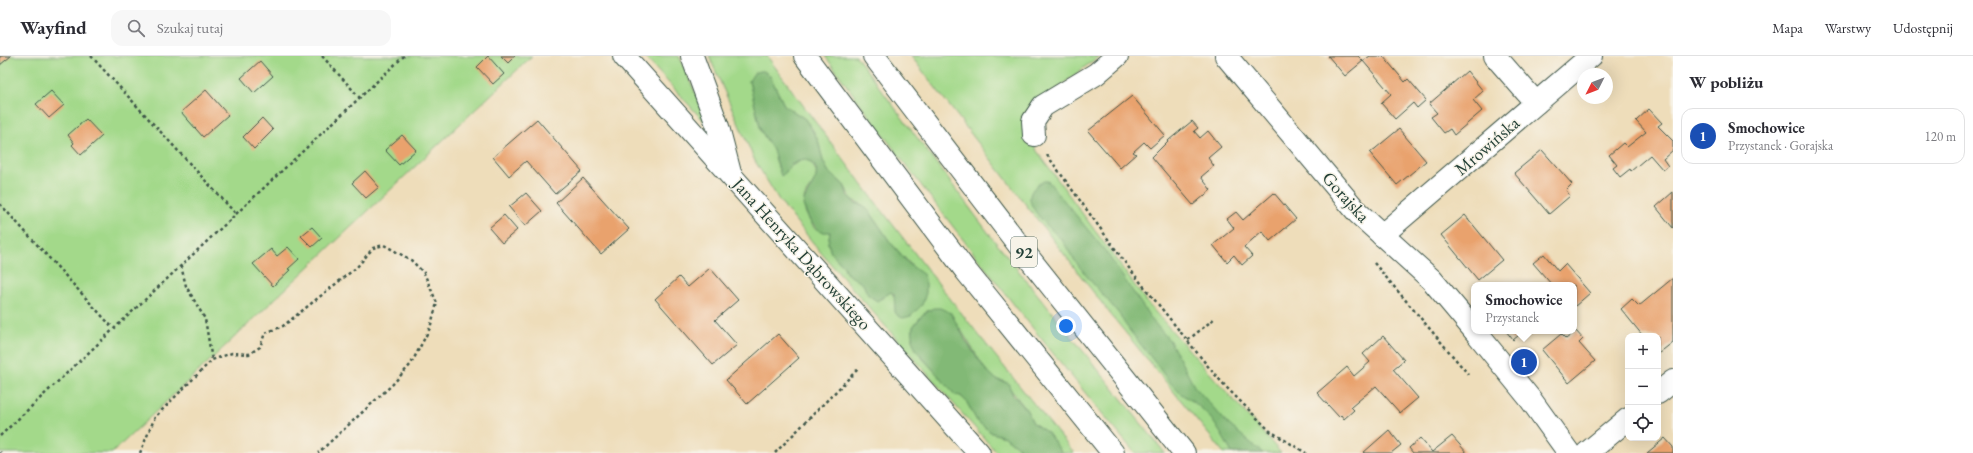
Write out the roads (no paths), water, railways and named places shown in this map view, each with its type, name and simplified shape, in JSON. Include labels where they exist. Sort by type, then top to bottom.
[{"type":"street","name":"Jana Henryka Dąbrowskiego","points":[[624,56],[979,453]]},
{"type":"street","points":[[692,56],[718,127],[730,173]]},
{"type":"street","points":[[805,56],[940,237],[1113,453]]},
{"type":"street","name":"92","points":[[874,56],[1021,248],[1184,453]]},
{"type":"street","points":[[1034,135],[1034,120],[1043,106],[1096,74],[1117,56]]},
{"type":"street","name":"Gorajska","points":[[1226,56],[1358,213],[1432,280],[1471,327]]},
{"type":"street","points":[[1495,56],[1536,103]]},
{"type":"street","name":"Mrowińska","points":[[1382,235],[1591,56]]},
{"type":"street","name":"Gorajska","points":[[1476,334],[1531,400],[1569,453]]},
{"type":"street","points":[[1661,391],[1673,381]]},
{"type":"street","points":[[1587,453],[1625,421]]},
{"type":"place","name":"Smochowice","points":[[1524,362]]}]
